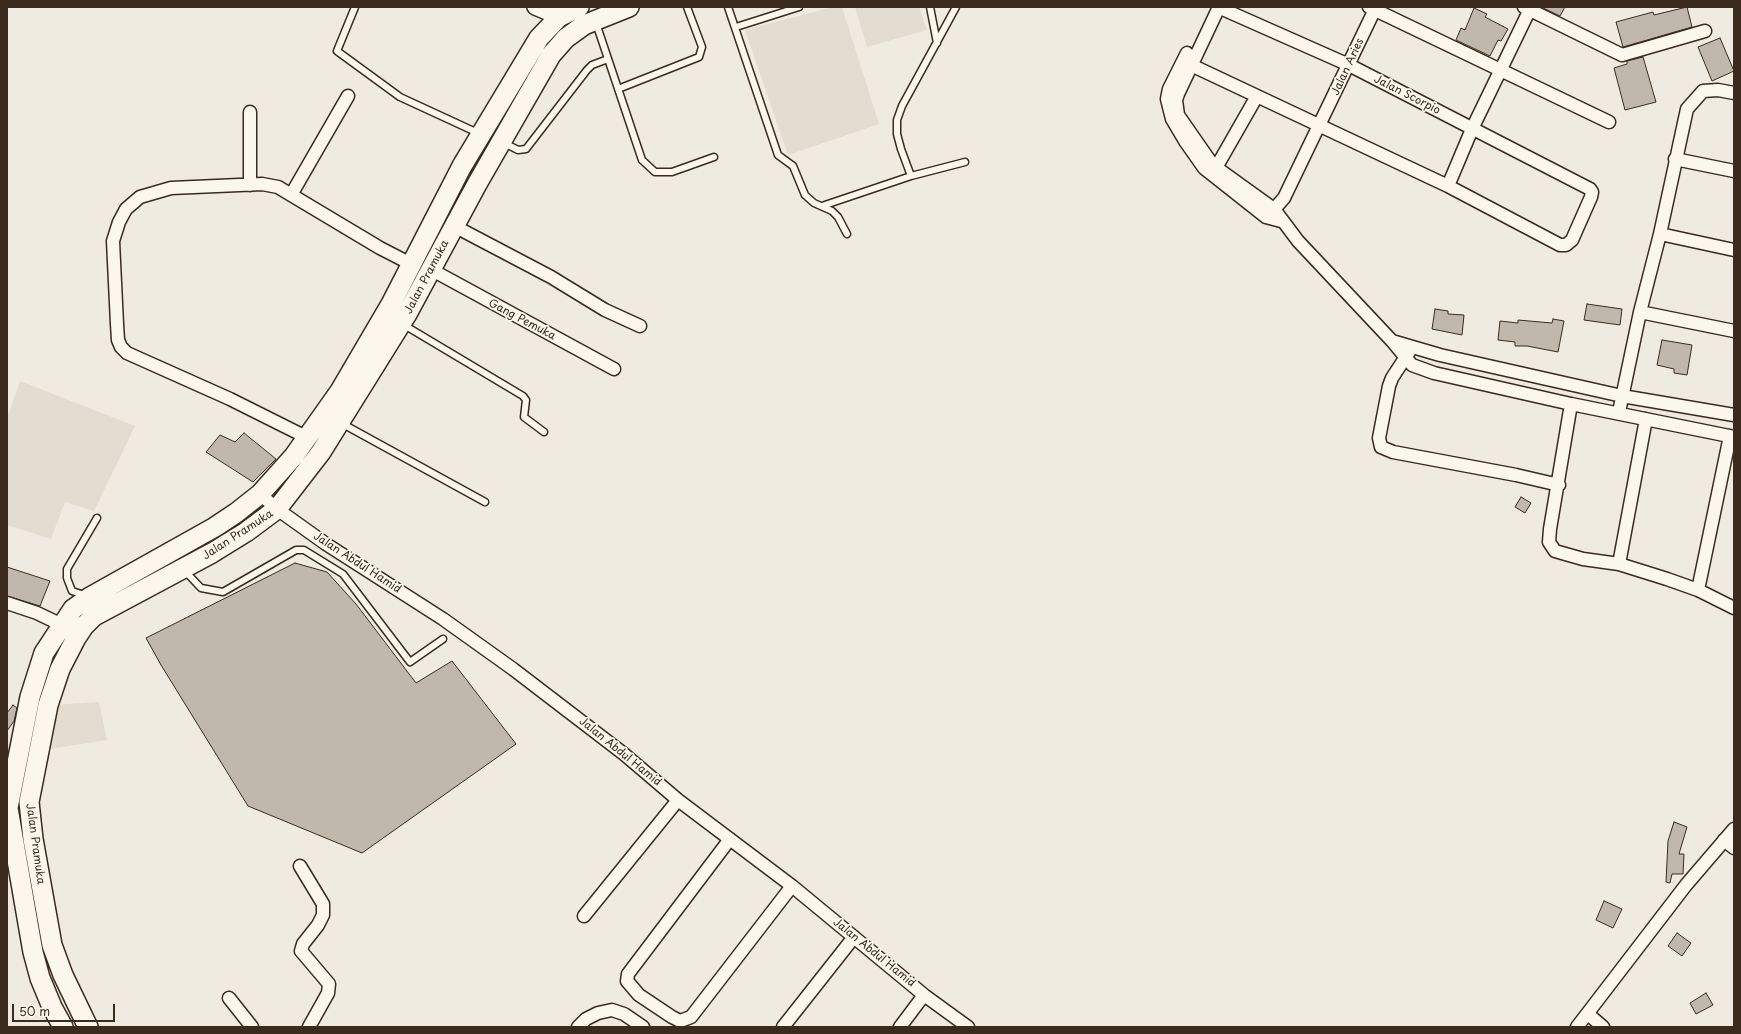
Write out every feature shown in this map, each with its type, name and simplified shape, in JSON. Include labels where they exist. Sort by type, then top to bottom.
[{"type":"main road","name":"Jalan Pramuka","points":[[63,1027],[52,1007],[38,972],[17,829],[30,697],[44,653],[73,609],[90,597],[215,527],[260,494],[308,438],[340,391],[391,304],[458,173],[539,38],[559,17],[579,7]]},
{"type":"main road","name":"Jalan Pramuka","points":[[88,1027],[63,975],[52,945],[17,829],[29,797],[48,705],[60,669],[76,638],[84,626],[94,616],[182,569],[246,532],[277,509],[311,466],[404,318],[432,270],[454,226],[551,55],[566,38],[595,20],[629,7]]},
{"type":"main road","points":[[391,304],[404,318]]},
{"type":"street","points":[[535,7],[559,17]]},
{"type":"street","points":[[1188,62],[1209,7]]},
{"type":"street","points":[[1218,7],[1188,62],[1169,89],[1167,100],[1169,110],[1185,141],[1204,168],[1214,172],[1281,222],[1358,307],[1392,341],[1412,365],[1434,373],[1571,404],[1618,412],[1732,436],[1698,590]]},
{"type":"street","name":"Jalan Scorpio","points":[[1218,7],[1348,65],[1592,192],[1572,240],[1566,245],[1560,246],[1448,186]]},
{"type":"street","points":[[1373,8],[1609,122]]},
{"type":"street","name":"Jalan Aries","points":[[1270,213],[1284,198],[1320,126],[1373,8]]},
{"type":"street","points":[[1188,62],[1448,186],[1472,129],[1501,70],[1528,8],[1622,55],[1705,31]]},
{"type":"street","points":[[1618,412],[1640,312],[1660,234],[1686,109],[1695,98],[1703,92],[1718,90],[1734,93]]},
{"type":"street","points":[[291,195],[348,96]]},
{"type":"street","points":[[1214,172],[1257,96]]},
{"type":"street","points":[[250,112],[250,185]]},
{"type":"street","points":[[1675,159],[1734,171]]},
{"type":"street","points":[[308,438],[230,399],[126,353],[118,340],[114,241],[118,222],[126,209],[140,198],[171,188],[262,184],[278,187],[380,248],[411,264]]},
{"type":"street","points":[[454,226],[551,278],[605,310],[640,326]]},
{"type":"street","points":[[1660,234],[1734,250]]},
{"type":"street","name":"Gang Pemuka","points":[[432,270],[614,369]]},
{"type":"street","points":[[1640,312],[1734,330]]},
{"type":"street","points":[[1392,341],[1412,348],[1622,396],[1734,415]]},
{"type":"street","points":[[1412,348],[1392,378],[1389,386],[1379,438],[1381,447],[1393,452],[1516,475],[1559,485]]},
{"type":"street","points":[[1571,404],[1549,542],[1555,551],[1583,559],[1619,564],[1698,590],[1734,608]]},
{"type":"street","points":[[1619,564],[1646,419]]},
{"type":"street","name":"Jalan Abdul Hamid","points":[[260,494],[277,509],[326,544],[443,619],[513,669],[624,754],[678,800],[792,886],[924,995],[968,1027]]},
{"type":"street","points":[[7,603],[37,613],[62,625]]},
{"type":"street","points":[[584,916],[678,800]]},
{"type":"street","points":[[1577,1027],[1667,910],[1734,829]]},
{"type":"street","points":[[730,839],[628,974],[627,980],[639,995],[672,1017],[680,1020],[691,1017],[792,886]]},
{"type":"street","points":[[1724,840],[1734,848]]},
{"type":"street","points":[[300,866],[323,904],[324,915],[318,926],[303,944],[301,951],[329,984],[328,993],[309,1027]]},
{"type":"street","points":[[783,1027],[854,937]]},
{"type":"street","points":[[900,1027],[924,995]]},
{"type":"street","points":[[229,998],[252,1027]]},
{"type":"street","points":[[578,1027],[586,1019],[598,1012],[612,1010],[624,1014],[643,1027]]},
{"type":"street","points":[[1588,1014],[1604,1027]]},
{"type":"lane","points":[[356,7],[337,51],[400,97],[481,134]]},
{"type":"lane","points":[[618,89],[699,57],[702,47],[687,7]]},
{"type":"lane","points":[[728,7],[778,155],[793,166],[805,195],[835,214],[846,234]]},
{"type":"lane","points":[[736,28],[799,7]]},
{"type":"lane","points":[[930,7],[937,44]]},
{"type":"lane","points":[[911,176],[897,134],[897,120],[902,106],[956,7]]},
{"type":"lane","points":[[595,20],[642,160],[655,172],[672,172],[714,157]]},
{"type":"lane","points":[[501,142],[518,150],[526,150],[587,70],[592,65],[608,59]]},
{"type":"lane","points":[[822,206],[911,176],[965,162]]},
{"type":"lane","points":[[404,318],[523,396],[526,400],[524,417],[544,432]]},
{"type":"lane","points":[[340,422],[485,502]]},
{"type":"lane","points":[[90,597],[72,591],[67,578],[67,570],[97,518]]},
{"type":"lane","points":[[182,569],[200,588],[223,592],[296,550],[304,550],[343,574],[410,662],[444,639]]},
{"type":"shaded area","points":[[833,7],[842,7],[879,124],[788,155],[745,30]]},
{"type":"shaded area","points":[[855,7],[919,7],[927,30],[867,47]]},
{"type":"shaded area","points":[[20,381],[135,426],[94,511],[65,502],[51,539],[7,525],[7,419]]},
{"type":"shaded area","points":[[99,702],[107,740],[43,750],[52,705]]},
{"type":"building","points":[[1541,7],[1565,7],[1560,16]]},
{"type":"building","points":[[1687,7],[1692,27],[1623,47],[1616,22],[1653,12],[1654,15]]},
{"type":"building","points":[[1474,8],[1487,14],[1485,17],[1508,29],[1501,41],[1498,40],[1490,56],[1456,40],[1461,28],[1465,30]]},
{"type":"building","points":[[1720,38],[1734,71],[1712,81],[1698,47]]},
{"type":"building","points":[[1643,57],[1656,102],[1625,110],[1614,68],[1627,64],[1627,61]]},
{"type":"building","points":[[1587,304],[1622,309],[1620,325],[1584,320]]},
{"type":"building","points":[[1435,309],[1448,311],[1448,314],[1464,315],[1462,335],[1432,329]]},
{"type":"building","points":[[1553,319],[1564,321],[1558,352],[1527,346],[1515,346],[1515,342],[1498,340],[1500,321],[1518,323],[1518,320],[1552,323]]},
{"type":"building","points":[[1662,340],[1692,345],[1687,375],[1674,373],[1674,369],[1657,365]]},
{"type":"building","points":[[244,433],[276,459],[253,482],[206,452],[220,435],[235,442]]},
{"type":"building","points":[[1521,497],[1531,503],[1525,513],[1515,507]]},
{"type":"building","points":[[295,563],[327,572],[356,604],[416,683],[452,661],[516,744],[362,853],[248,806],[146,638]]},
{"type":"building","points":[[7,567],[50,581],[40,606],[7,596]]},
{"type":"building","points":[[13,705],[17,708],[14,721],[7,731],[7,713]]},
{"type":"building","points":[[1674,822],[1687,827],[1679,854],[1684,854],[1683,874],[1672,874],[1670,883],[1666,882],[1668,841]]},
{"type":"building","points":[[1604,901],[1622,909],[1613,928],[1596,920]]},
{"type":"building","points":[[1677,933],[1691,943],[1682,956],[1668,946]]},
{"type":"building","points":[[1706,993],[1713,1005],[1696,1014],[1690,1003]]}]
